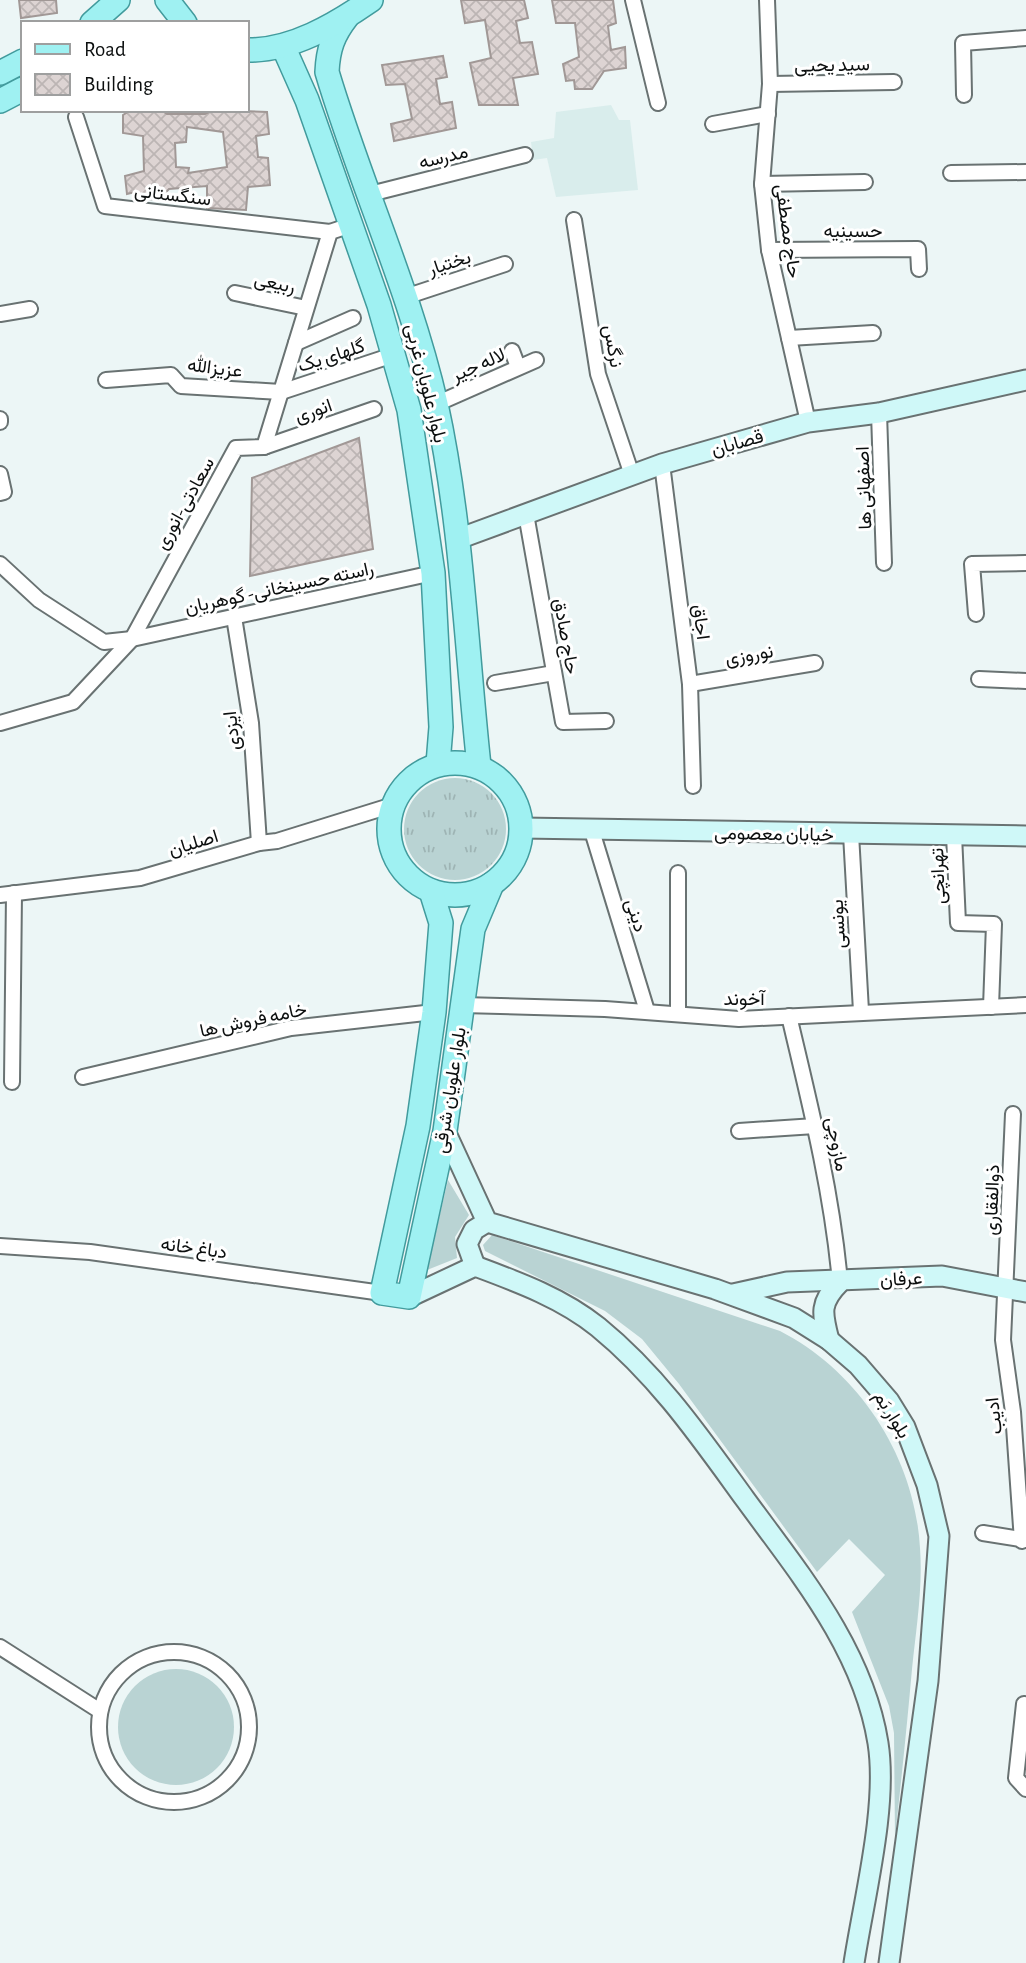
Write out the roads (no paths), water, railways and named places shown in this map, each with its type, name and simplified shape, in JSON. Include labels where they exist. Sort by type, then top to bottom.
[{"type":"main road","points":[[94,21],[118,0]]},
{"type":"main road","points":[[167,0],[183,21]]},
{"type":"main road","points":[[248,50],[284,46],[347,17],[371,0]]},
{"type":"main road","name":"بلوار علویان غربی","points":[[347,17],[331,42],[327,72],[405,297],[436,408],[458,539],[479,766]]},
{"type":"main road","name":"بلوار علویان غربی","points":[[284,46],[307,100],[340,229],[393,355],[410,420],[433,573],[441,727],[438,764]]},
{"type":"main road","points":[[0,73],[21,62]]},
{"type":"main road","points":[[0,101],[21,90]]},
{"type":"main road","name":"قصابان","points":[[458,539],[662,464],[808,422],[879,413],[1026,380]]},
{"type":"main road","points":[[410,420],[436,408]]},
{"type":"main road","points":[[459,762],[479,766],[497,777],[511,792],[520,811],[522,828],[517,852],[507,870],[492,884],[472,893],[452,895],[431,891],[414,881],[400,865],[391,846],[389,825],[393,805],[404,787],[419,773],[438,764],[459,762]]},
{"type":"main road","name":"خیابان معصومی","points":[[522,828],[1026,836]]},
{"type":"main road","name":"بلوار علویان شرقی","points":[[409,1297],[445,1131],[473,929],[492,884]]},
{"type":"main road","name":"بلوار علویان شرقی","points":[[382,1293],[418,1126],[434,1012],[441,923],[431,891]]},
{"type":"main road","points":[[445,1131],[487,1222],[468,1238],[467,1249],[475,1266],[529,1286],[565,1305],[634,1357],[676,1403],[833,1624],[859,1679],[878,1745],[876,1825],[854,1963]]},
{"type":"main road","name":"بلوار بَم","points":[[487,1222],[731,1294],[794,1318],[829,1340],[858,1364],[889,1401],[905,1427],[928,1485],[939,1536],[928,1681],[890,1963]]},
{"type":"main road","points":[[382,1293],[409,1297],[475,1266]]},
{"type":"main road","name":"عرفان","points":[[731,1294],[787,1282],[942,1276],[1016,1289]]},
{"type":"main road","points":[[829,1340],[822,1312],[828,1293],[840,1282]]},
{"type":"street","points":[[633,0],[658,103]]},
{"type":"street","name":"حاج مصطفی","points":[[767,0],[770,84],[762,184],[769,250],[808,422]]},
{"type":"street","points":[[964,95],[963,43],[1026,38]]},
{"type":"street","name":"سید یحیی","points":[[770,84],[894,82]]},
{"type":"street","points":[[713,124],[768,114]]},
{"type":"street","name":"سنگستانی","points":[[76,117],[105,206],[340,229]]},
{"type":"street","name":"مدرسه","points":[[370,194],[525,155]]},
{"type":"street","points":[[951,173],[1026,172]]},
{"type":"street","points":[[762,184],[865,182]]},
{"type":"street","name":"نرگس","points":[[574,220],[598,374],[632,475]]},
{"type":"street","points":[[264,447],[306,308],[340,229]]},
{"type":"street","name":"حسینیه","points":[[769,250],[918,249],[919,269]]},
{"type":"street","name":"بختیار","points":[[405,297],[505,264]]},
{"type":"street","name":"ربیعی","points":[[235,293],[306,308]]},
{"type":"street","points":[[0,314],[30,309]]},
{"type":"street","points":[[296,343],[353,318]]},
{"type":"street","points":[[789,338],[873,333]]},
{"type":"street","points":[[512,351],[518,368]]},
{"type":"street","name":"گلهای یک","points":[[281,392],[393,355]]},
{"type":"street","name":"لاله جیر","points":[[436,408],[536,360]]},
{"type":"street","name":"عزیزالله","points":[[106,380],[171,375],[181,386],[281,392]]},
{"type":"street","name":"انوری","points":[[264,447],[374,409]]},
{"type":"street","name":"اصفهانی ها","points":[[879,413],[884,563]]},
{"type":"street","name":"سعادتی-انوری","points":[[0,723],[73,702],[132,639],[236,448],[264,447]]},
{"type":"street","name":"اجاق","points":[[662,464],[690,684],[693,786]]},
{"type":"street","points":[[0,474],[4,492],[0,493]]},
{"type":"street","name":"حاج صادق","points":[[526,514],[563,722],[606,721]]},
{"type":"street","points":[[976,614],[972,564],[1026,563]]},
{"type":"street","name":"راسته حسینخانی- گوهریان","points":[[0,564],[39,600],[104,642],[132,639],[433,573]]},
{"type":"street","name":"ایزدی","points":[[234,617],[251,723],[259,843]]},
{"type":"street","name":"نوروزی","points":[[690,684],[815,663]]},
{"type":"street","points":[[495,682],[554,673]]},
{"type":"street","points":[[979,679],[1026,681]]},
{"type":"street","name":"اصلیان","points":[[7,894],[140,878],[259,843],[277,841],[393,805]]},
{"type":"street","name":"دینی","points":[[592,831],[647,1011]]},
{"type":"street","name":"یونسی","points":[[851,834],[861,1011]]},
{"type":"street","name":"تهرانچی","points":[[954,835],[957,923],[994,924],[991,1007]]},
{"type":"street","points":[[678,873],[678,1014]]},
{"type":"street","points":[[7,894],[12,1082]]},
{"type":"street","name":"آخوند","points":[[463,1006],[647,1011],[739,1019],[1026,1005]]},
{"type":"street","name":"خامه فروش ها","points":[[83,1077],[291,1028],[434,1012]]},
{"type":"street","name":"مازوچی","points":[[789,1016],[815,1126],[836,1236],[840,1282]]},
{"type":"street","name":"ذوالفقاری","points":[[1013,1114],[1016,1289]]},
{"type":"street","points":[[739,1131],[815,1126]]},
{"type":"street","name":"دباغ خانه","points":[[0,1246],[90,1252],[382,1293]]},
{"type":"street","name":"ادیب","points":[[1016,1289],[1003,1340],[1013,1412],[1024,1540]]},
{"type":"street","points":[[983,1533],[1024,1540]]},
{"type":"street","points":[[0,1647],[100,1711]]},
{"type":"street","points":[[172,1651],[197,1655],[219,1666],[228,1675],[237,1685],[247,1707],[249,1732],[243,1757],[230,1778],[210,1794],[186,1802],[162,1802],[138,1794],[118,1779],[104,1758],[99,1734],[100,1711],[110,1687],[126,1668],[148,1656],[172,1651]]},
{"type":"street","points":[[1024,1704],[1016,1778],[1026,1789]]}]
